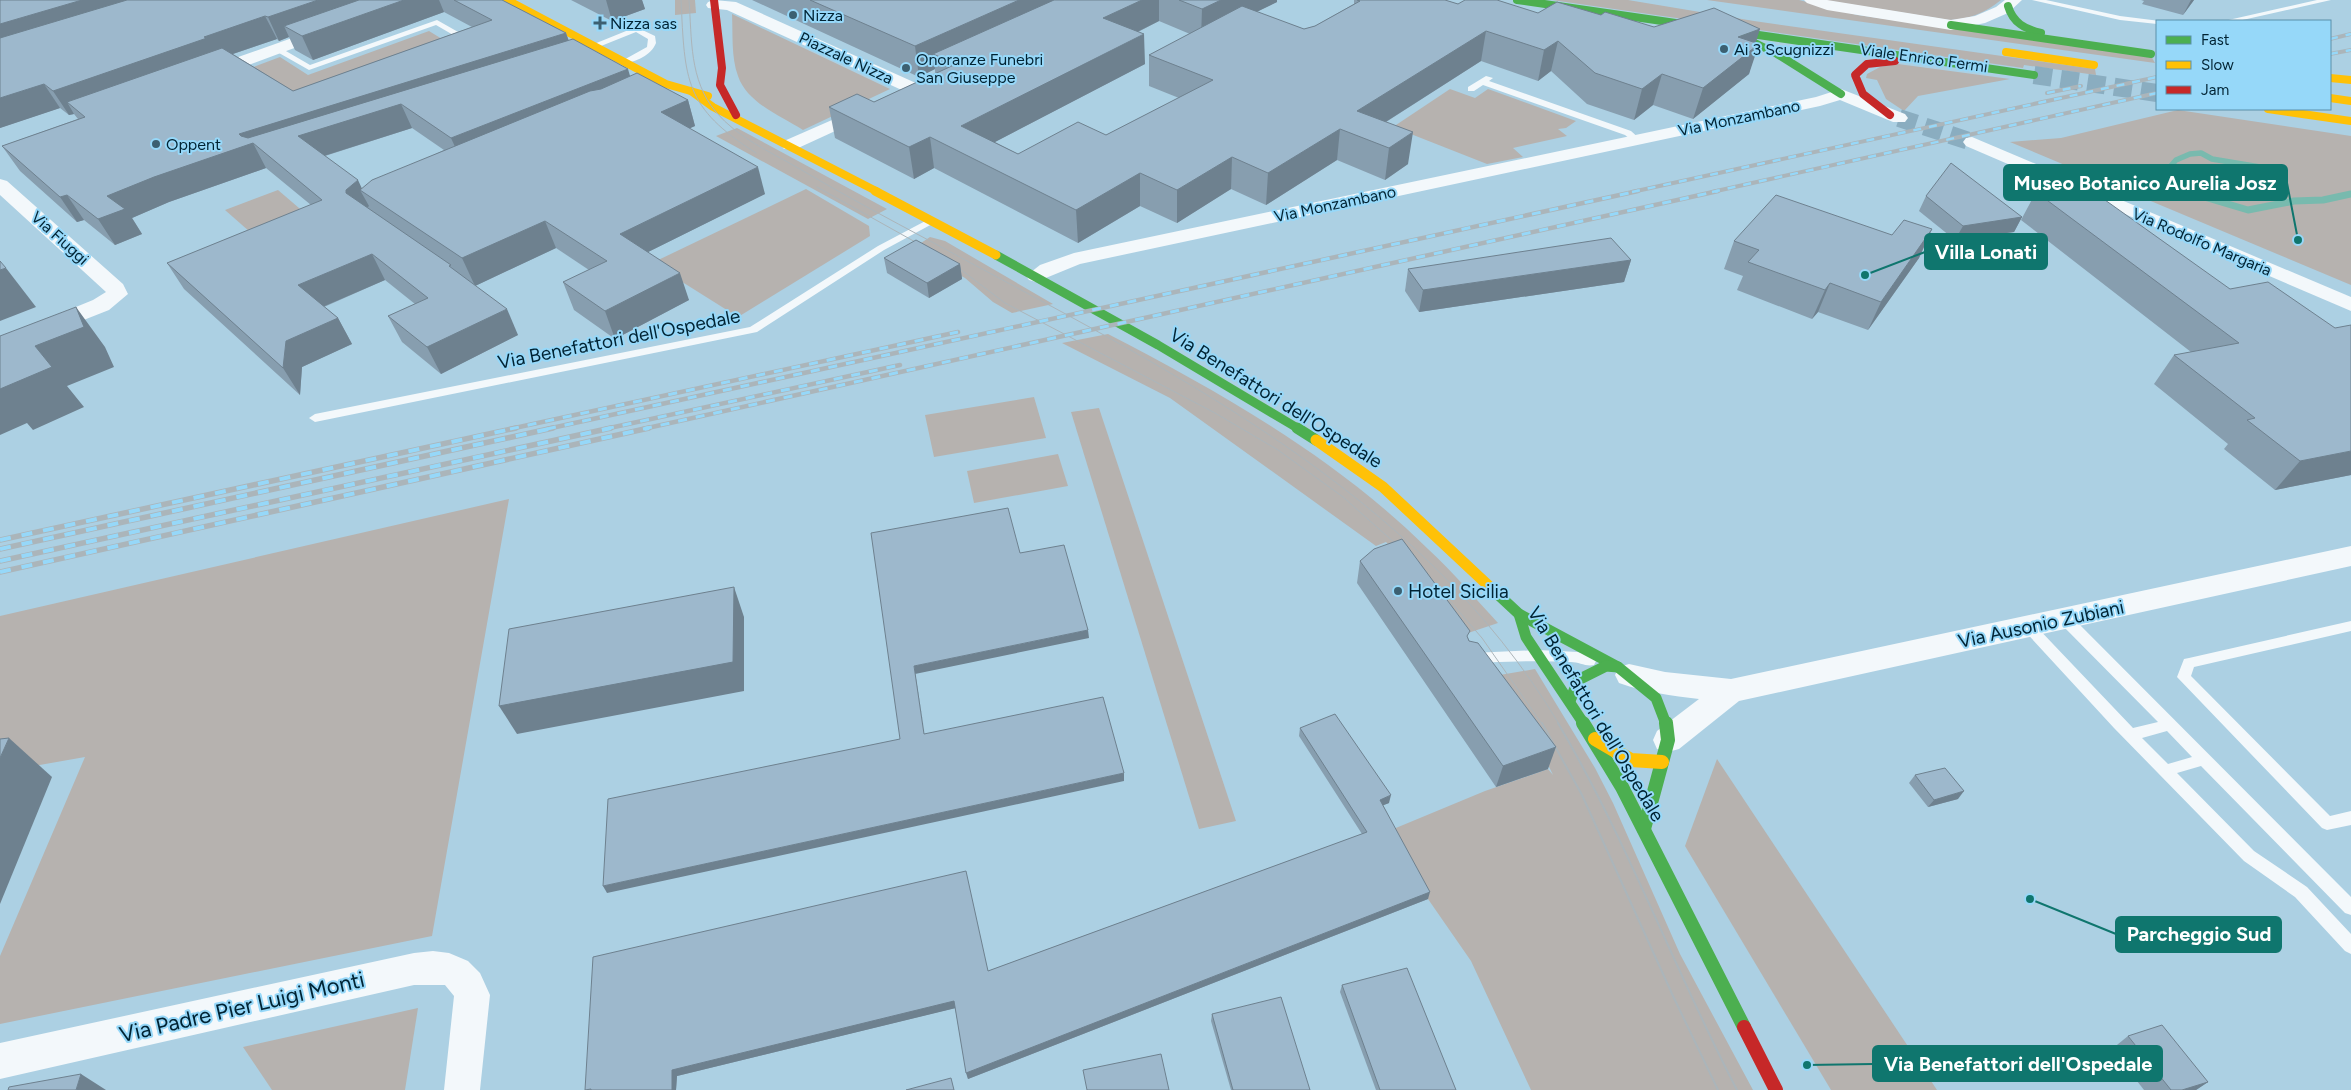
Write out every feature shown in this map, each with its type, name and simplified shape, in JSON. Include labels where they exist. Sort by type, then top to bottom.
[{"type":"main road","points":[[507,0],[592,51],[605,52],[666,84],[699,84],[728,101],[743,106]]},
{"type":"main road","name":"Viale Enrico Fermi","points":[[1517,0],[2034,74]]},
{"type":"main road","name":"Piazzale Nizza","points":[[714,2],[722,68],[720,84],[738,118]]},
{"type":"main road","points":[[2011,3],[2008,13],[2014,20],[2033,30],[2086,44]]},
{"type":"main road","points":[[1687,24],[1751,41],[1766,47],[1841,94]]},
{"type":"main road","points":[[1951,25],[2151,54]]},
{"type":"main road","name":"Viale Enrico Fermi","points":[[1996,51],[2094,65]]},
{"type":"main road","points":[[1895,116],[1871,103],[1858,88],[1855,75],[1862,66],[1883,61],[1896,61],[1989,72],[2014,71]]},
{"type":"main road","points":[[699,84],[722,68]]},
{"type":"main road","name":"Piazzale Nizza","points":[[722,68],[738,93]]},
{"type":"main road","points":[[2331,78],[2351,80]]},
{"type":"main road","points":[[699,84],[713,107],[790,145]]},
{"type":"main road","points":[[2331,98],[2351,101]]},
{"type":"main road","points":[[2275,110],[2351,121]]},
{"type":"main road","points":[[762,119],[790,145]]},
{"type":"main road","name":"Via Benefattori dell'Ospedale","points":[[790,145],[1036,276],[1230,386],[1336,452],[1383,487],[1519,614],[1526,638],[1570,702],[1622,786],[1776,1090]]},
{"type":"main road","name":"Via Ausonio Zubiani","points":[[1519,614],[1618,669],[1656,698],[1666,720],[1665,751],[1644,830]]},
{"type":"main road","points":[[1570,702],[1578,680],[1618,669]]},
{"type":"main road","points":[[1590,736],[1631,760],[1665,751]]},
{"type":"street","name":"Viale Enrico Fermi","points":[[1812,0],[1827,5],[1951,25],[1979,20],[2011,3]]},
{"type":"street","name":"Piazzale Nizza","points":[[714,2],[730,5],[912,88]]},
{"type":"street","points":[[193,79],[340,26]]},
{"type":"street","points":[[912,88],[930,80]]},
{"type":"street","name":"Piazzale Nizza","points":[[896,96],[912,88]]},
{"type":"street","points":[[1841,94],[1895,116]]},
{"type":"street","name":"Via Monzambano","points":[[1036,276],[1047,269],[1074,259],[1820,101],[1841,94]]},
{"type":"street","name":"Piazzale Nizza","points":[[790,145],[879,104]]},
{"type":"street","name":"Via Rodolfo Margaria","points":[[1972,142],[2351,305]]},
{"type":"street","name":"Via Fiuggi","points":[[0,185],[116,288],[117,294],[101,305],[0,346]]},
{"type":"street","name":"Via Ausonio Zubiani","points":[[1618,669],[1665,684],[1731,691],[2351,556]]},
{"type":"street","name":"Via Ausonio Zubiani","points":[[1665,751],[1731,691]]},
{"type":"street","name":"Via Padre Pier Luigi Monti","points":[[0,1061],[414,968],[445,967],[467,981],[472,995],[462,1090]]},
{"type":"lane","points":[[2036,0],[2120,18],[2156,22]]},
{"type":"lane","points":[[2233,20],[2327,0]]},
{"type":"lane","points":[[276,49],[309,68],[437,22],[477,45]]},
{"type":"lane","points":[[592,51],[636,29],[652,38],[654,44],[650,50],[624,62]]},
{"type":"lane","points":[[1471,89],[1486,80],[1628,133],[1637,140]]},
{"type":"lane","points":[[653,90],[666,84]]},
{"type":"lane","name":"Via Benefattori dell'Ospedale","points":[[315,418],[753,330],[881,248],[931,221]]},
{"type":"lane","points":[[2065,619],[2202,760],[2351,908]]},
{"type":"lane","points":[[2351,626],[2189,663],[2184,678],[2327,823],[2351,818]]},
{"type":"lane","points":[[2028,627],[2130,735],[2249,856],[2301,892],[2351,946]]},
{"type":"lane","name":"Via Ausonio Zubiani","points":[[1470,659],[1477,656],[1538,655],[1578,657],[1618,669]]},
{"type":"lane","points":[[2130,735],[2168,725]]},
{"type":"lane","points":[[2165,771],[2202,760]]},
{"type":"shaded area","points":[[675,0],[695,0],[696,13],[675,15]]},
{"type":"shaded area","points":[[1552,0],[1628,0],[1754,21],[2095,69],[2096,75],[2024,65],[2023,68]]},
{"type":"shaded area","points":[[1707,0],[1799,0],[1857,15],[2151,56],[2155,63]]},
{"type":"shaded area","points":[[1823,0],[2001,0],[1977,14],[1949,20]]},
{"type":"shaded area","points":[[732,14],[890,89],[803,130],[766,108],[749,94],[742,85],[734,61]]},
{"type":"shaded area","points":[[429,31],[468,55],[321,109],[251,68],[280,57],[308,75]]},
{"type":"shaded area","points":[[1898,64],[2010,79],[1918,96],[1904,111],[1886,99],[1877,80],[1866,78],[1867,74],[1880,67]]},
{"type":"shaded area","points":[[1450,89],[1475,98],[1488,89],[1576,121],[1566,128],[1558,129],[1567,136],[1513,148],[1523,157],[1487,164],[1393,127]]},
{"type":"shaded area","points":[[2178,110],[2351,136],[2351,285],[2010,142],[2061,138]]},
{"type":"shaded area","points":[[737,128],[887,209],[868,219],[716,136]]},
{"type":"shaded area","points":[[806,189],[869,226],[870,236],[738,317],[652,263]]},
{"type":"shaded area","points":[[278,190],[320,226],[267,247],[225,210]]},
{"type":"shaded area","points":[[930,237],[945,241],[1053,304],[1012,313],[993,302],[965,278],[912,249]]},
{"type":"shaded area","points":[[1108,334],[1151,356],[1276,429],[1355,485],[1393,516],[1437,558],[1498,623],[1468,633],[1386,542],[1376,546],[1170,398],[1062,343]]},
{"type":"shaded area","points":[[1034,397],[1046,438],[934,457],[925,415]]},
{"type":"shaded area","points":[[1099,408],[1236,821],[1199,829],[1071,412]]},
{"type":"shaded area","points":[[1058,454],[1068,486],[974,503],[967,471]]},
{"type":"shaded area","points":[[509,499],[432,936],[0,1024],[0,956],[85,757],[0,772],[0,616]]},
{"type":"shaded area","points":[[1535,669],[1595,768],[1613,803],[1680,954],[1753,1090],[1531,1090],[1471,961],[1428,899],[1391,830],[1485,791],[1548,769],[1553,775],[1536,740],[1494,676]]},
{"type":"shaded area","points":[[1717,759],[1937,1090],[1831,1090],[1685,846]]},
{"type":"shaded area","points":[[418,1008],[405,1090],[272,1090],[243,1047]]},
{"type":"building","points":[[0,0],[82,0],[0,24]]},
{"type":"building","points":[[127,0],[318,0],[268,17],[265,16],[53,91],[44,84],[0,98],[0,38]]},
{"type":"building","points":[[359,0],[404,0],[302,36],[284,26]]},
{"type":"building","points":[[454,0],[502,0],[566,33],[239,134],[248,138],[573,39],[628,69],[451,138],[401,104],[298,136],[358,180],[346,190],[346,193],[451,265],[449,266],[507,309],[427,347],[388,316],[428,298],[372,254],[298,285],[338,318],[286,341],[283,368],[167,263],[322,200],[253,143],[154,177],[107,196],[125,209],[98,219],[67,195],[60,197],[2,146],[85,117],[67,102],[222,48],[293,91],[492,20]]},
{"type":"building","points":[[810,0],[1019,0],[915,46]]},
{"type":"building","points":[[1054,0],[1142,0],[1103,18],[1144,34],[961,126],[1018,154],[1078,122],[1106,135],[1213,80],[1149,55],[1242,6],[1304,29],[1315,26],[1360,1],[1357,0],[1445,0],[1458,4],[1465,0],[1497,0],[1538,13],[1557,2],[1601,15],[1605,12],[1654,27],[1714,8],[1760,29],[1738,37],[1759,44],[1703,88],[1662,74],[1642,89],[1595,73],[1558,41],[1544,50],[1486,31],[1357,111],[1413,132],[1389,148],[1340,129],[1268,173],[1232,157],[1177,190],[1140,173],[1076,210],[930,137],[909,147],[829,107],[857,94],[874,102],[956,64],[933,54]]},
{"type":"building","points":[[1179,0],[1221,0],[1202,9]]},
{"type":"building","points":[[637,73],[688,100],[661,112],[758,167],[620,234],[680,273],[605,311],[563,282],[607,261],[545,221],[462,258],[360,190],[372,180]]},
{"type":"building","points":[[1951,163],[2022,217],[1963,226],[1926,196]]},
{"type":"building","points":[[2084,185],[2230,289],[2268,282],[2335,328],[2351,325],[2351,451],[2300,461],[2247,420],[2255,418],[2174,355],[2239,343],[2036,192]]},
{"type":"building","points":[[1776,195],[1892,235],[1904,220],[1932,229],[1881,302],[1830,283],[1825,290],[1748,262],[1759,250],[1734,241]]},
{"type":"building","points":[[1611,238],[1631,260],[1423,290],[1408,269]]},
{"type":"building","points":[[916,240],[960,264],[927,283],[884,258]]},
{"type":"building","points":[[0,261],[6,268],[0,270]]},
{"type":"building","points":[[76,307],[84,327],[35,346],[52,367],[0,389],[0,336]]},
{"type":"building","points":[[1008,508],[1020,553],[1064,545],[1088,630],[914,666],[924,734],[1103,697],[1124,773],[603,886],[608,799],[900,739],[871,533]]},
{"type":"building","points":[[1402,539],[1470,631],[1467,636],[1469,641],[1478,643],[1556,747],[1503,766],[1360,561],[1374,549]]},
{"type":"building","points":[[734,587],[733,662],[499,706],[509,629]]},
{"type":"building","points":[[1335,714],[1391,795],[1380,800],[1430,892],[966,1073],[954,1001],[672,1070],[672,1090],[585,1090],[593,957],[966,871],[988,971],[1367,832],[1300,728]]},
{"type":"building","points":[[9,738],[0,758],[0,739]]},
{"type":"building","points":[[1945,768],[1964,791],[1934,800],[1915,775]]},
{"type":"building","points":[[1407,968],[1456,1090],[1380,1090],[1342,985]]},
{"type":"building","points":[[1281,997],[1310,1090],[1233,1090],[1212,1014]]},
{"type":"building","points":[[2162,1025],[2208,1082],[2182,1090],[2171,1090],[2128,1036]]},
{"type":"building","points":[[1161,1054],[1169,1090],[1087,1090],[1083,1070]]},
{"type":"building","points":[[81,1074],[76,1090],[8,1090],[9,1087]]},
{"type":"building","points":[[951,1078],[954,1090],[906,1090]]},
{"type":"waterway","points":[[2193,192],[2183,187],[2169,168],[2176,160],[2190,154],[2201,153],[2212,159],[2260,167]]},
{"type":"waterway","points":[[2190,191],[2248,210],[2294,201],[2323,200],[2351,194]]},
{"type":"tunnel","points":[[2034,75],[2156,93]]},
{"type":"tunnel","points":[[1899,118],[1972,142]]},
{"type":"tram line","points":[[681,0],[684,52],[693,90],[702,106],[714,121],[732,137],[756,153]]},
{"type":"tram line","points":[[689,0],[696,73],[707,100],[716,112],[734,129],[754,143],[848,197],[1108,337],[1195,388],[1280,442],[1360,501],[1435,567],[1501,641],[1559,724]]},
{"type":"tram line","points":[[817,187],[926,248]]},
{"type":"tram line","points":[[948,260],[1005,303],[1215,413],[1278,450],[1343,497],[1405,552]]},
{"type":"tram line","points":[[1424,571],[1482,638],[1542,724]]},
{"type":"tram line","points":[[1542,723],[1582,795],[1673,996],[1718,1090]]},
{"type":"tram line","points":[[1558,723],[1606,813],[1737,1090]]},
{"type":"railway","points":[[2331,39],[2351,34]]},
{"type":"railway","points":[[2331,54],[2351,50]]},
{"type":"railway","points":[[1632,192],[2156,77]]},
{"type":"railway","points":[[2047,93],[2081,86]]},
{"type":"railway","points":[[1712,192],[2156,93]]},
{"type":"railway","points":[[547,429],[1638,191]]},
{"type":"railway","points":[[643,429],[1718,191]]},
{"type":"railway","points":[[510,429],[958,332]]},
{"type":"railway","points":[[605,429],[900,365]]},
{"type":"railway","points":[[0,540],[516,428]]},
{"type":"railway","points":[[0,549],[553,428]]},
{"type":"railway","points":[[0,561],[611,428]]},
{"type":"railway","points":[[0,572],[649,428]]},
{"type":"traffic: fast","points":[[1517,0],[2034,75]]},
{"type":"traffic: fast","points":[[2008,6],[2012,17],[2016,21],[2025,27],[2041,33]]},
{"type":"traffic: fast","points":[[1951,25],[2151,54]]},
{"type":"traffic: fast","points":[[1749,40],[1777,54],[1841,94]]},
{"type":"traffic: fast","points":[[996,255],[1158,345],[1316,440]]},
{"type":"traffic: fast","points":[[1491,588],[1519,614],[1526,637],[1570,701],[1622,787],[1744,1027]]},
{"type":"traffic: fast","points":[[1519,614],[1618,667],[1656,698],[1666,721],[1668,740],[1644,829]]},
{"type":"traffic: fast","points":[[1570,701],[1578,680],[1606,666],[1618,667]]},
{"type":"traffic: slow","points":[[507,0],[666,84],[708,96]]},
{"type":"traffic: slow","points":[[2006,52],[2094,65]]},
{"type":"traffic: slow","points":[[2331,78],[2351,80]]},
{"type":"traffic: slow","points":[[691,91],[713,107],[790,145],[996,255]]},
{"type":"traffic: slow","points":[[2331,98],[2351,101]]},
{"type":"traffic: slow","points":[[2275,110],[2351,121]]},
{"type":"traffic: slow","points":[[1316,440],[1383,487],[1491,588]]},
{"type":"traffic: slow","points":[[1595,739],[1631,760],[1662,762]]},
{"type":"traffic: jam","points":[[714,0],[722,68],[720,85],[736,115]]},
{"type":"traffic: jam","points":[[1890,115],[1863,94],[1855,75],[1867,64],[1895,61]]},
{"type":"traffic: jam","points":[[1744,1027],[1776,1090]]},
{"type":"place","name":"Nizza","points":[[793,15]]},
{"type":"place","name":"Nizza sas","points":[[600,23]]},
{"type":"place","name":"Ai 3 Scugnizzi","points":[[1724,49]]},
{"type":"place","name":"Onoranze Funebri San Giuseppe","points":[[906,68]]},
{"type":"place","name":"Oppent","points":[[156,144]]},
{"type":"place","name":"Museo Botanico Aurelia Josz","points":[[2298,240]]},
{"type":"place","name":"Villa Lonati","points":[[1865,275]]},
{"type":"place","name":"Hotel Sicilia","points":[[1398,591]]},
{"type":"place","name":"Parcheggio Sud","points":[[2030,899]]},
{"type":"place","name":"Via Benefattori dell'Ospedale","points":[[1807,1065]]}]
